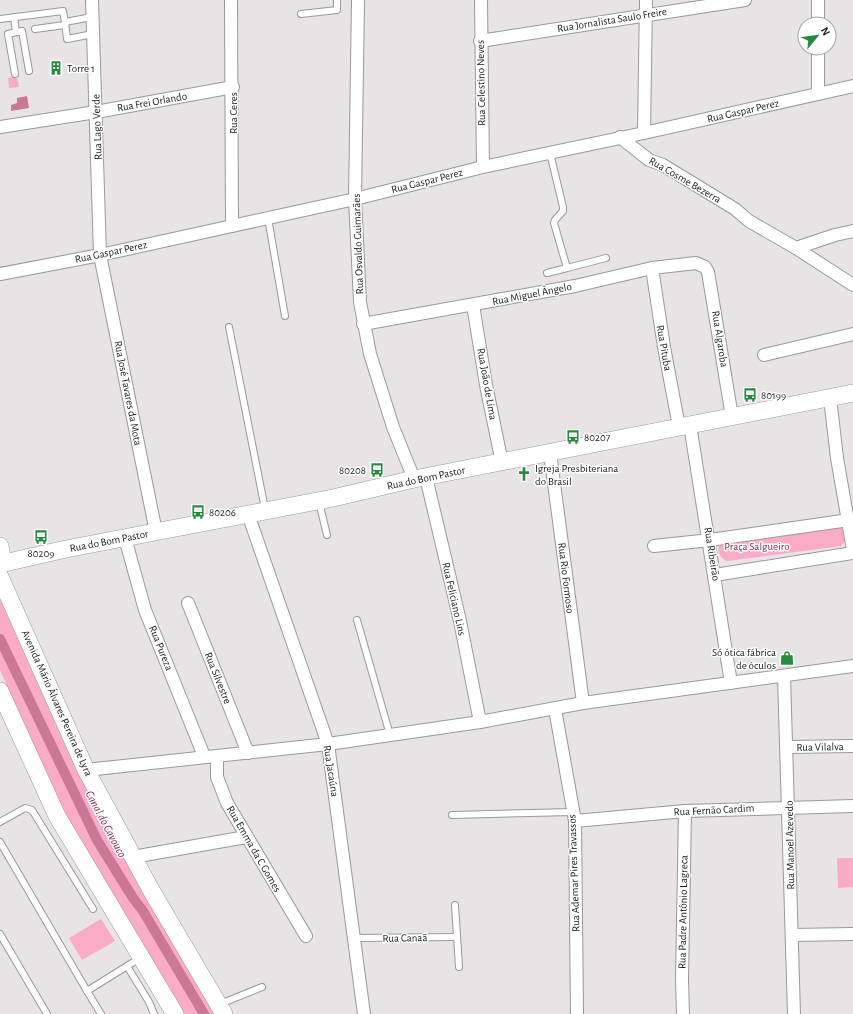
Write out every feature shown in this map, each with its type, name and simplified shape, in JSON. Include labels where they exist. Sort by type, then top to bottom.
[{"type":"street","name":"Rua Lago Verde","points":[[92,0],[100,255]]},
{"type":"street","name":"Rua Ceres","points":[[231,0],[233,86],[232,226]]},
{"type":"street","name":"Rua Osvaldo Guimarães","points":[[358,0],[355,199],[360,302],[363,324],[370,354],[391,420],[420,478]]},
{"type":"street","name":"Rua Celestino Neves","points":[[480,0],[483,167]]},
{"type":"street","points":[[644,133],[647,14],[646,0]]},
{"type":"street","name":"Rua Jornalista Saulo Freire","points":[[480,40],[744,0]]},
{"type":"street","points":[[818,0],[818,16]]},
{"type":"street","points":[[818,56],[818,94]]},
{"type":"street","name":"Rua Frei Orlando","points":[[0,127],[96,112],[233,86]]},
{"type":"street","name":"Rua Gaspar Perez","points":[[0,274],[100,255],[355,199],[483,167],[644,133],[853,86]]},
{"type":"street","name":"Rua Cosme Bezerra","points":[[620,137],[649,160],[663,166],[735,209],[749,221],[796,248],[853,285]]},
{"type":"street","points":[[796,248],[835,234],[853,231]]},
{"type":"street","name":"Rua José Tavares da Mota","points":[[100,255],[156,532]]},
{"type":"street","name":"Rua Miguel Ângelo","points":[[363,324],[574,286],[652,268],[696,263],[701,264]]},
{"type":"street","name":"Rua Algaroba","points":[[701,264],[708,272],[732,417]]},
{"type":"street","name":"Rua Pituba","points":[[652,268],[664,347],[685,426]]},
{"type":"street","name":"Rua João de Lima","points":[[474,305],[486,385],[502,463]]},
{"type":"street","points":[[764,355],[853,334]]},
{"type":"street","name":"Rua do Bom Pastor","points":[[1,568],[125,538],[318,501],[420,478],[853,393]]},
{"type":"street","points":[[715,575],[853,551],[849,520],[837,458],[830,398]]},
{"type":"street","name":"Rua Ribeirão","points":[[685,426],[710,540],[731,683]]},
{"type":"street","name":"Rua Rio Formoso","points":[[550,453],[583,703]]},
{"type":"street","name":"Rua Feliciano Lins","points":[[420,478],[460,621],[480,722]]},
{"type":"street","name":"Rua Jacaúna","points":[[248,514],[328,744],[364,1014]]},
{"type":"street","points":[[654,546],[710,540],[849,520]]},
{"type":"street","name":"Rua Pureza","points":[[125,538],[145,610],[204,756]]},
{"type":"street","name":"Avenida Mário Álvares Pereira de Lyra","points":[[0,546],[1,568],[86,770],[132,857],[222,1009]]},
{"type":"street","name":"Rua Silvestre","points":[[188,603],[248,753]]},
{"type":"street","points":[[86,770],[204,756],[248,753],[328,744],[480,722],[583,703],[853,666]]},
{"type":"street","name":"Rua Manoel Azevedo","points":[[784,676],[788,748],[794,1014]]},
{"type":"street","points":[[0,691],[57,816],[176,1014]]},
{"type":"street","name":"Rua Ademar Pires Travassos","points":[[555,709],[574,816],[577,1014]]},
{"type":"street","name":"Rua Vilalva","points":[[788,748],[853,746]]},
{"type":"street","name":"Rua Emma da C Gomes","points":[[216,756],[221,790],[246,837],[306,936]]},
{"type":"street","name":"Rua Fernão Cardim","points":[[574,816],[789,807],[853,806]]},
{"type":"street","name":"Rua Padre Antônio Lagreca","points":[[683,1014],[682,979],[685,811]]},
{"type":"street","points":[[132,857],[246,837]]},
{"type":"street","points":[[792,935],[853,934]]},
{"type":"lane","points":[[301,14],[337,10],[337,0]]},
{"type":"lane","points":[[0,19],[63,11],[67,39],[93,34]]},
{"type":"lane","points":[[14,17],[16,32]]},
{"type":"lane","points":[[36,29],[92,17]]},
{"type":"lane","points":[[12,71],[8,34],[22,31],[29,71]]},
{"type":"lane","points":[[550,153],[563,207],[563,211],[554,223],[567,268]]},
{"type":"lane","points":[[268,218],[285,316]]},
{"type":"lane","points":[[547,273],[606,258]]},
{"type":"lane","points":[[229,327],[266,511]]},
{"type":"lane","points":[[318,501],[327,535]]},
{"type":"lane","points":[[358,620],[390,735]]},
{"type":"lane","points":[[0,822],[25,808],[32,810],[93,909]]},
{"type":"lane","points":[[452,815],[574,816]]},
{"type":"lane","points":[[0,842],[101,1014]]},
{"type":"lane","points":[[455,906],[459,967]]},
{"type":"lane","points":[[0,934],[48,1014]]},
{"type":"lane","name":"Rua Canaã","points":[[354,938],[456,937]]},
{"type":"lane","points":[[87,991],[142,957]]},
{"type":"lane","points":[[127,966],[149,1002],[154,1014]]},
{"type":"lane","points":[[222,1009],[262,987]]},
{"type":"green space","points":[[17,77],[19,87],[9,88],[8,78]]},
{"type":"green space","name":"Praça Salgueiro","points":[[842,526],[845,541],[841,546],[727,561],[722,558],[719,552],[719,544]]},
{"type":"green space","points":[[0,583],[220,1014],[180,1014],[68,823],[0,670]]},
{"type":"green space","points":[[837,858],[853,858],[853,887],[838,888]]},
{"type":"green space","points":[[101,919],[115,941],[82,960],[69,938]]},
{"type":"shaded area","points":[[27,96],[29,108],[11,111],[11,105],[17,103],[17,98]]},
{"type":"waterway","name":"Canal do Cavouco","points":[[0,639],[97,840],[133,898],[143,911],[204,1014]]},
{"type":"place","name":"Torre 1","points":[[56,68]]},
{"type":"place","name":"80199","points":[[750,395]]},
{"type":"place","name":"80207","points":[[573,437]]},
{"type":"place","name":"80208","points":[[377,470]]},
{"type":"place","name":"Igreja Presbiteriana do Brasil","points":[[524,474]]},
{"type":"place","name":"80206","points":[[198,512]]},
{"type":"place","name":"80209","points":[[41,537]]},
{"type":"place","name":"Só ótica fábrica de óculos","points":[[787,658]]}]
